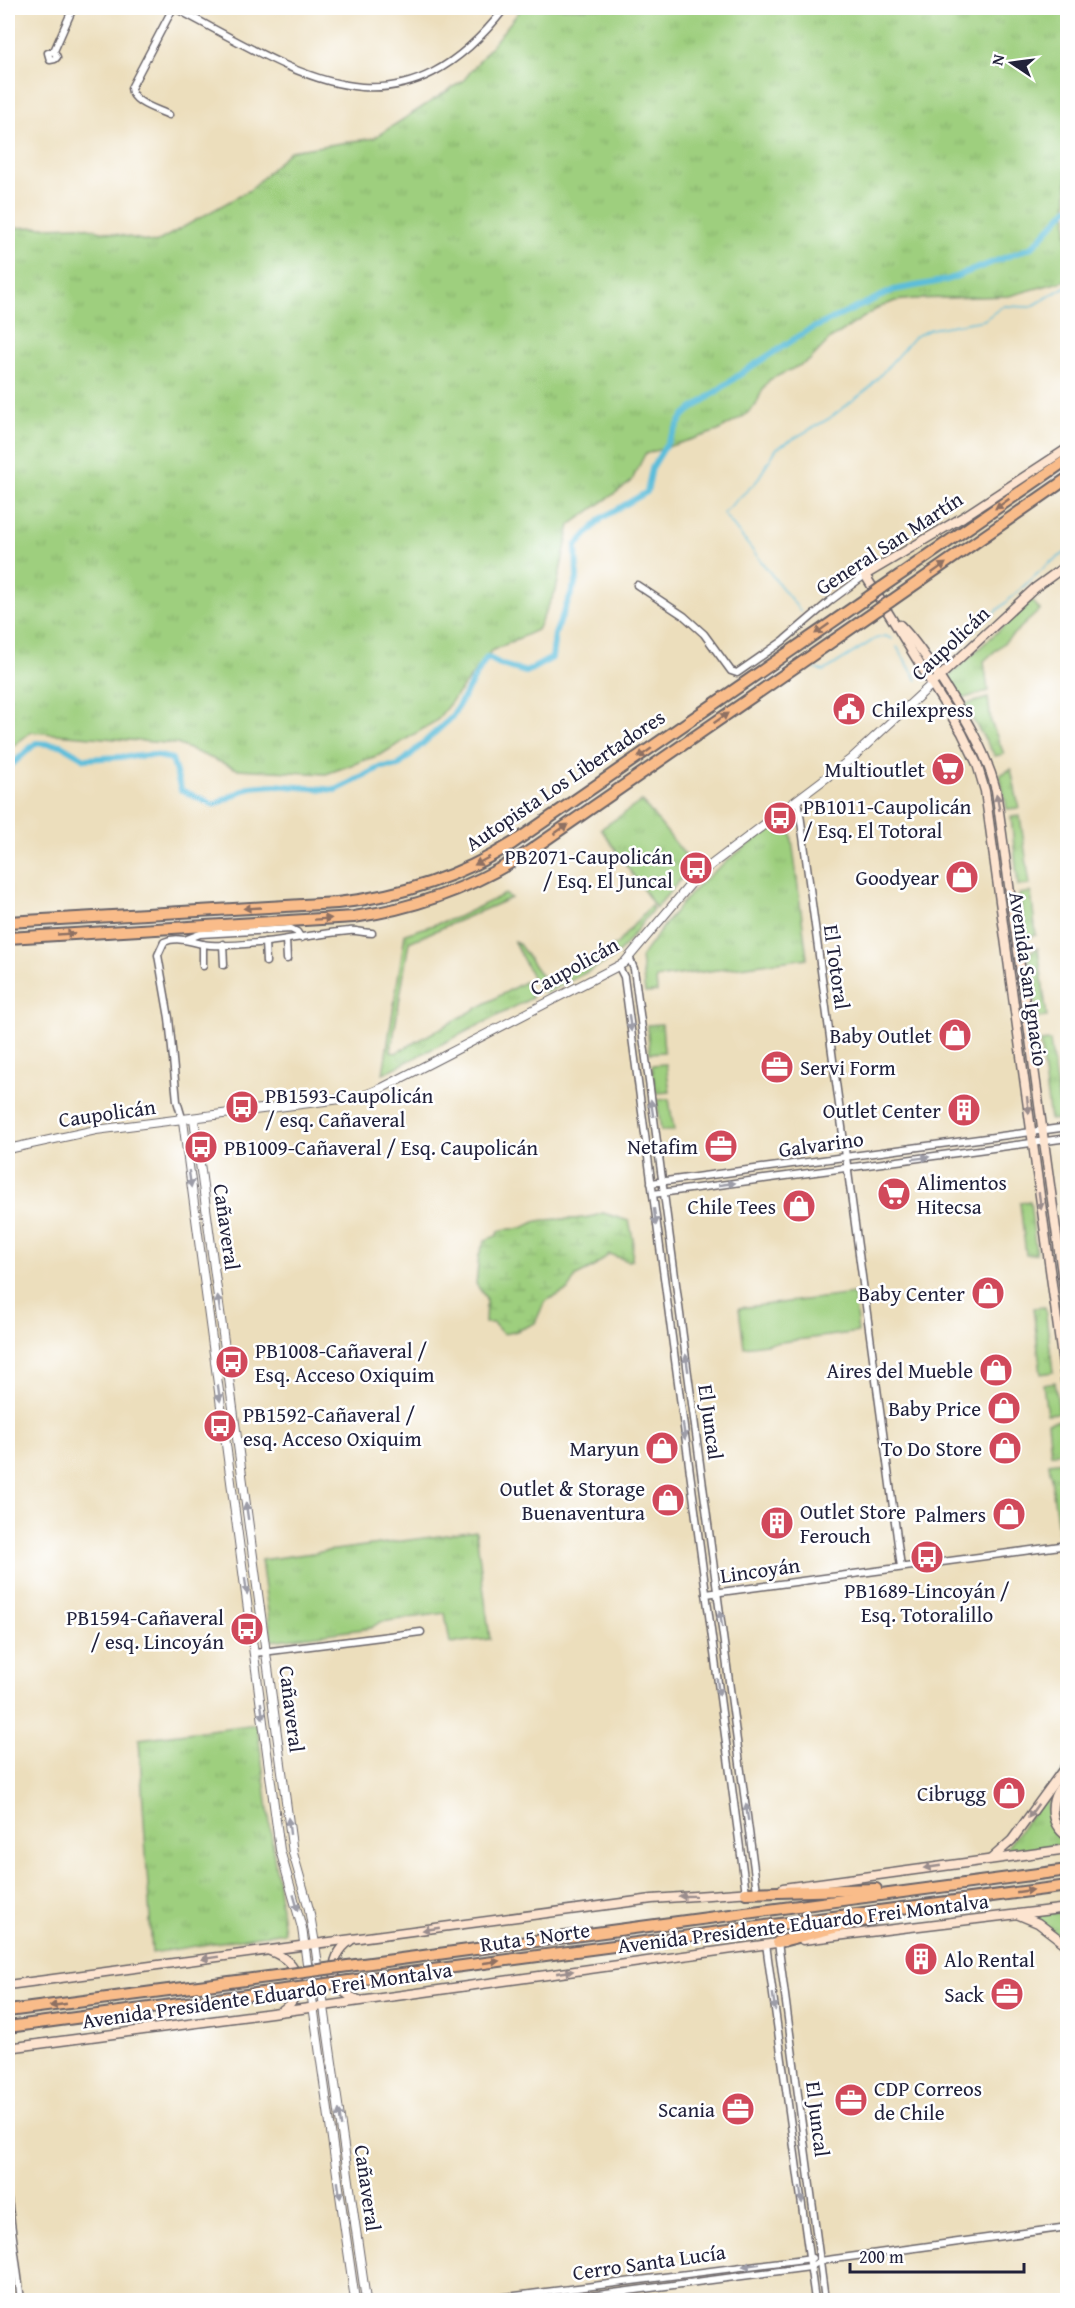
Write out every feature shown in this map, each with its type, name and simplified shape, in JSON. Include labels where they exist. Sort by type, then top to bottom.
[{"type":"highway","name":"Autopista Los Libertadores","points":[[8,922],[337,903],[386,896],[441,880],[513,843],[1068,459]]},
{"type":"highway","name":"Autopista Los Libertadores","points":[[8,938],[346,917],[405,907],[446,894],[490,874],[528,852],[1068,478]]},
{"type":"highway","name":"Ruta 5 Norte","points":[[8,2011],[1068,1870]]},
{"type":"highway","name":"Ruta 5 Norte","points":[[8,2027],[1068,1886]]},
{"type":"highway","points":[[751,1892],[931,1888]]},
{"type":"highway","points":[[778,1942],[946,1902]]},
{"type":"main road","name":"General San Martín","points":[[865,575],[972,511],[1068,447]]},
{"type":"main road","name":"Caupolicán","points":[[932,684],[1035,588],[1068,564]]},
{"type":"main road","name":"Avenida San Ignacio","points":[[865,575],[894,619],[968,744],[980,772],[992,838],[1068,1402]]},
{"type":"main road","name":"Avenida San Ignacio","points":[[894,619],[913,640],[954,699],[976,736],[996,790],[1068,1317]]},
{"type":"main road","points":[[945,705],[948,700],[954,699]]},
{"type":"main road","points":[[992,838],[1003,837]]},
{"type":"main road","points":[[996,872],[1002,868],[1008,871]]},
{"type":"main road","points":[[1024,1076],[1029,1077],[1035,1074]]},
{"type":"main road","points":[[1050,1272],[1061,1271]]},
{"type":"main road","points":[[990,1859],[1012,1840],[1068,1764]]},
{"type":"main road","points":[[1068,1780],[1057,1791],[1052,1808],[1056,1825],[1068,1837]]},
{"type":"main road","name":"Avenida Presidente Eduardo Frei Montalva","points":[[8,1985],[652,1899],[751,1892],[1068,1849]]},
{"type":"main road","name":"Avenida Presidente Eduardo Frei Montalva","points":[[9,2047],[314,2008],[778,1942],[1068,1908]]},
{"type":"main road","points":[[1016,1914],[1038,1923],[1068,1946]]},
{"type":"main road","points":[[353,1939],[339,1951],[334,1971],[336,1981],[342,1990],[362,2000]]},
{"type":"main road","points":[[268,1950],[288,1960],[296,1971],[298,1980],[294,1999],[284,2009],[275,2013]]},
{"type":"street","points":[[54,51],[73,8]]},
{"type":"street","points":[[169,115],[138,100],[131,91],[174,8],[306,75],[339,85],[370,87],[415,79],[447,65],[479,39],[505,8]]},
{"type":"street","name":"General San Martín","points":[[637,585],[684,616],[697,628],[734,673],[739,672],[783,641],[865,575]]},
{"type":"street","name":"Caupolicán","points":[[8,1149],[96,1130],[183,1121],[371,1093],[619,967],[630,959],[666,911],[699,874],[863,749],[932,684]]},
{"type":"street","name":"El Totoral","points":[[798,799],[901,1568]]},
{"type":"street","points":[[186,939],[200,934],[291,929],[301,938]]},
{"type":"street","points":[[183,1121],[177,1101],[169,1018],[158,955],[164,942],[172,938],[203,944],[223,944],[286,940],[351,931],[372,933]]},
{"type":"street","points":[[286,940],[287,959]]},
{"type":"street","points":[[265,942],[266,962]]},
{"type":"street","points":[[203,944],[203,966]]},
{"type":"street","points":[[223,944],[224,965]]},
{"type":"street","name":"El Juncal","points":[[630,959],[634,969],[750,1838],[751,1892]]},
{"type":"street","name":"El Juncal","points":[[619,967],[624,977],[739,1840],[751,1892]]},
{"type":"street","name":"Cañaveral","points":[[194,1119],[293,1853],[309,1910],[315,1944],[366,2301]]},
{"type":"street","name":"Cañaveral","points":[[183,1121],[280,1850],[299,1913],[305,1945],[355,2301]]},
{"type":"street","name":"Galvarino","points":[[651,1183],[1068,1127]]},
{"type":"street","name":"Galvarino","points":[[652,1194],[1068,1138]]},
{"type":"street","name":"Lincoyán","points":[[706,1594],[1068,1545]]},
{"type":"street","points":[[255,1653],[421,1632]]},
{"type":"street","points":[[739,1840],[750,1838]]},
{"type":"street","name":"El Juncal","points":[[778,1942],[825,2301]]},
{"type":"street","name":"El Juncal","points":[[766,1944],[815,2301]]},
{"type":"street","points":[[8,2199],[21,2301]]},
{"type":"street","name":"Cerro Santa Lucía","points":[[560,2301],[810,2267],[820,2261],[1068,2227]]},
{"type":"street","name":"Cerro Santa Lucía","points":[[483,2301],[809,2257],[820,2261]]},
{"type":"green space","points":[[522,8],[1067,8],[1067,280],[1009,296],[914,299],[895,301],[878,308],[830,339],[809,361],[769,380],[756,405],[744,416],[718,431],[645,454],[631,482],[570,525],[556,590],[537,630],[491,651],[436,721],[382,754],[326,774],[237,769],[177,744],[31,732],[8,750],[8,228],[80,226],[155,243],[250,190],[290,151],[374,138],[463,81]]},
{"type":"green space","points":[[1032,600],[1040,610],[984,661],[988,691],[961,699],[948,677]]},
{"type":"green space","points":[[988,698],[991,722],[1004,754],[995,756],[964,705]]},
{"type":"green space","points":[[1011,769],[1019,808],[1007,809],[1000,775]]},
{"type":"green space","points":[[642,801],[693,865],[656,908],[601,829]]},
{"type":"green space","points":[[789,816],[807,958],[656,978],[657,992],[645,993],[641,957],[673,914],[691,893],[719,867]]},
{"type":"green space","points":[[1020,816],[1030,885],[1018,886],[1011,817]]},
{"type":"green space","points":[[1031,892],[1036,935],[1026,938],[1019,894]]},
{"type":"green space","points":[[505,894],[511,898],[409,942],[391,1052],[396,1053],[526,981],[532,998],[383,1074],[405,934],[458,917]]},
{"type":"green space","points":[[651,905],[653,909],[611,960],[546,993],[539,990],[514,942],[519,944],[545,981],[554,980],[616,945]]},
{"type":"green space","points":[[1038,948],[1047,1017],[1037,1018],[1028,953]]},
{"type":"green space","points":[[662,1024],[664,1052],[650,1053],[647,1025]]},
{"type":"green space","points":[[1050,1041],[1061,1119],[1050,1120],[1040,1042]]},
{"type":"green space","points":[[666,1064],[670,1092],[656,1093],[652,1065]]},
{"type":"green space","points":[[669,1099],[674,1131],[661,1131],[657,1100]]},
{"type":"green space","points":[[1030,1201],[1036,1254],[1026,1255],[1020,1203]]},
{"type":"green space","points":[[603,1213],[629,1221],[633,1239],[632,1260],[628,1261],[609,1254],[594,1267],[576,1276],[568,1290],[545,1301],[535,1323],[522,1329],[505,1334],[493,1323],[485,1323],[486,1298],[476,1284],[479,1255],[485,1240],[496,1236],[504,1229],[517,1229],[538,1221],[579,1218]]},
{"type":"green space","points":[[854,1294],[858,1332],[744,1347],[739,1308]]},
{"type":"green space","points":[[1045,1307],[1053,1372],[1041,1374],[1033,1308]]},
{"type":"green space","points":[[1055,1382],[1059,1413],[1047,1414],[1043,1384]]},
{"type":"green space","points":[[1060,1420],[1064,1450],[1051,1454],[1048,1422]]},
{"type":"green space","points":[[1065,1461],[1068,1477],[1067,1535],[1059,1536],[1049,1463]]},
{"type":"green space","points":[[476,1531],[490,1639],[450,1643],[445,1613],[380,1622],[371,1628],[272,1641],[261,1560]]},
{"type":"green space","points":[[257,1724],[284,1932],[152,1953],[139,1739]]},
{"type":"green space","points":[[1067,1767],[1067,1777],[1053,1792],[1048,1811],[1054,1827],[1067,1843],[1002,1854]]},
{"type":"green space","points":[[1067,1912],[1067,1941],[1034,1918],[1034,1915]]},
{"type":"waterway","points":[[8,768],[36,743],[61,745],[85,759],[154,755],[172,759],[181,790],[214,805],[250,787],[274,785],[336,790],[381,767],[398,766],[451,718],[487,657],[502,665],[526,672],[552,658],[555,634],[577,579],[576,546],[602,518],[647,492],[652,468],[684,415],[746,370],[807,331],[894,290],[947,280],[1032,247],[1068,208]]},
{"type":"waterway","points":[[801,612],[723,513],[756,482],[777,448],[830,418],[869,388],[914,337],[931,329],[984,320],[1003,306],[1031,307],[1068,285]]},
{"type":"waterway","points":[[989,618],[1048,564],[1068,551]]},
{"type":"waterway","points":[[938,662],[981,624]]},
{"type":"waterway","points":[[815,669],[824,671],[875,639],[885,636],[892,639]]},
{"type":"waterway","points":[[897,647],[917,680]]},
{"type":"place","name":"Chilexpress","points":[[849,709]]},
{"type":"place","name":"Multioutlet","points":[[948,769]]},
{"type":"place","name":"PB1011-Caupolicán / Esq. El Totoral","points":[[780,818]]},
{"type":"place","name":"PB2071-Caupolicán / Esq. El Juncal","points":[[696,868]]},
{"type":"place","name":"Goodyear","points":[[962,877]]},
{"type":"place","name":"Baby Outlet","points":[[955,1035]]},
{"type":"place","name":"Servi Form","points":[[777,1067]]},
{"type":"place","name":"PB1593-Caupolicán / esq. Cañaveral","points":[[242,1107]]},
{"type":"place","name":"Outlet Center","points":[[964,1110]]},
{"type":"place","name":"Netafim","points":[[721,1146]]},
{"type":"place","name":"PB1009-Cañaveral / Esq. Caupolicán","points":[[201,1147]]},
{"type":"place","name":"Alimentos Hitecsa","points":[[894,1194]]},
{"type":"place","name":"Chile Tees","points":[[799,1206]]},
{"type":"place","name":"Baby Center","points":[[988,1293]]},
{"type":"place","name":"PB1008-Cañaveral / Esq. Acceso Oxiquim","points":[[232,1362]]},
{"type":"place","name":"Aires del Mueble","points":[[996,1370]]},
{"type":"place","name":"Baby Price","points":[[1004,1408]]},
{"type":"place","name":"PB1592-Cañaveral / esq. Acceso Oxiquim","points":[[220,1426]]},
{"type":"place","name":"Maryun","points":[[662,1448]]},
{"type":"place","name":"To Do Store","points":[[1005,1448]]},
{"type":"place","name":"Outlet & Storage Buenaventura","points":[[668,1500]]},
{"type":"place","name":"Palmers","points":[[1009,1514]]},
{"type":"place","name":"Outlet Store Ferouch","points":[[777,1523]]},
{"type":"place","name":"PB1689-Lincoyán / Esq. Totoralillo","points":[[927,1557]]},
{"type":"place","name":"PB1594-Cañaveral / esq. Lincoyán","points":[[247,1629]]},
{"type":"place","name":"Cibrugg","points":[[1009,1793]]},
{"type":"place","name":"Alo Rental","points":[[921,1959]]},
{"type":"place","name":"Sack","points":[[1007,1994]]},
{"type":"place","name":"CDP Correos de Chile","points":[[851,2100]]},
{"type":"place","name":"Scania","points":[[738,2109]]}]
